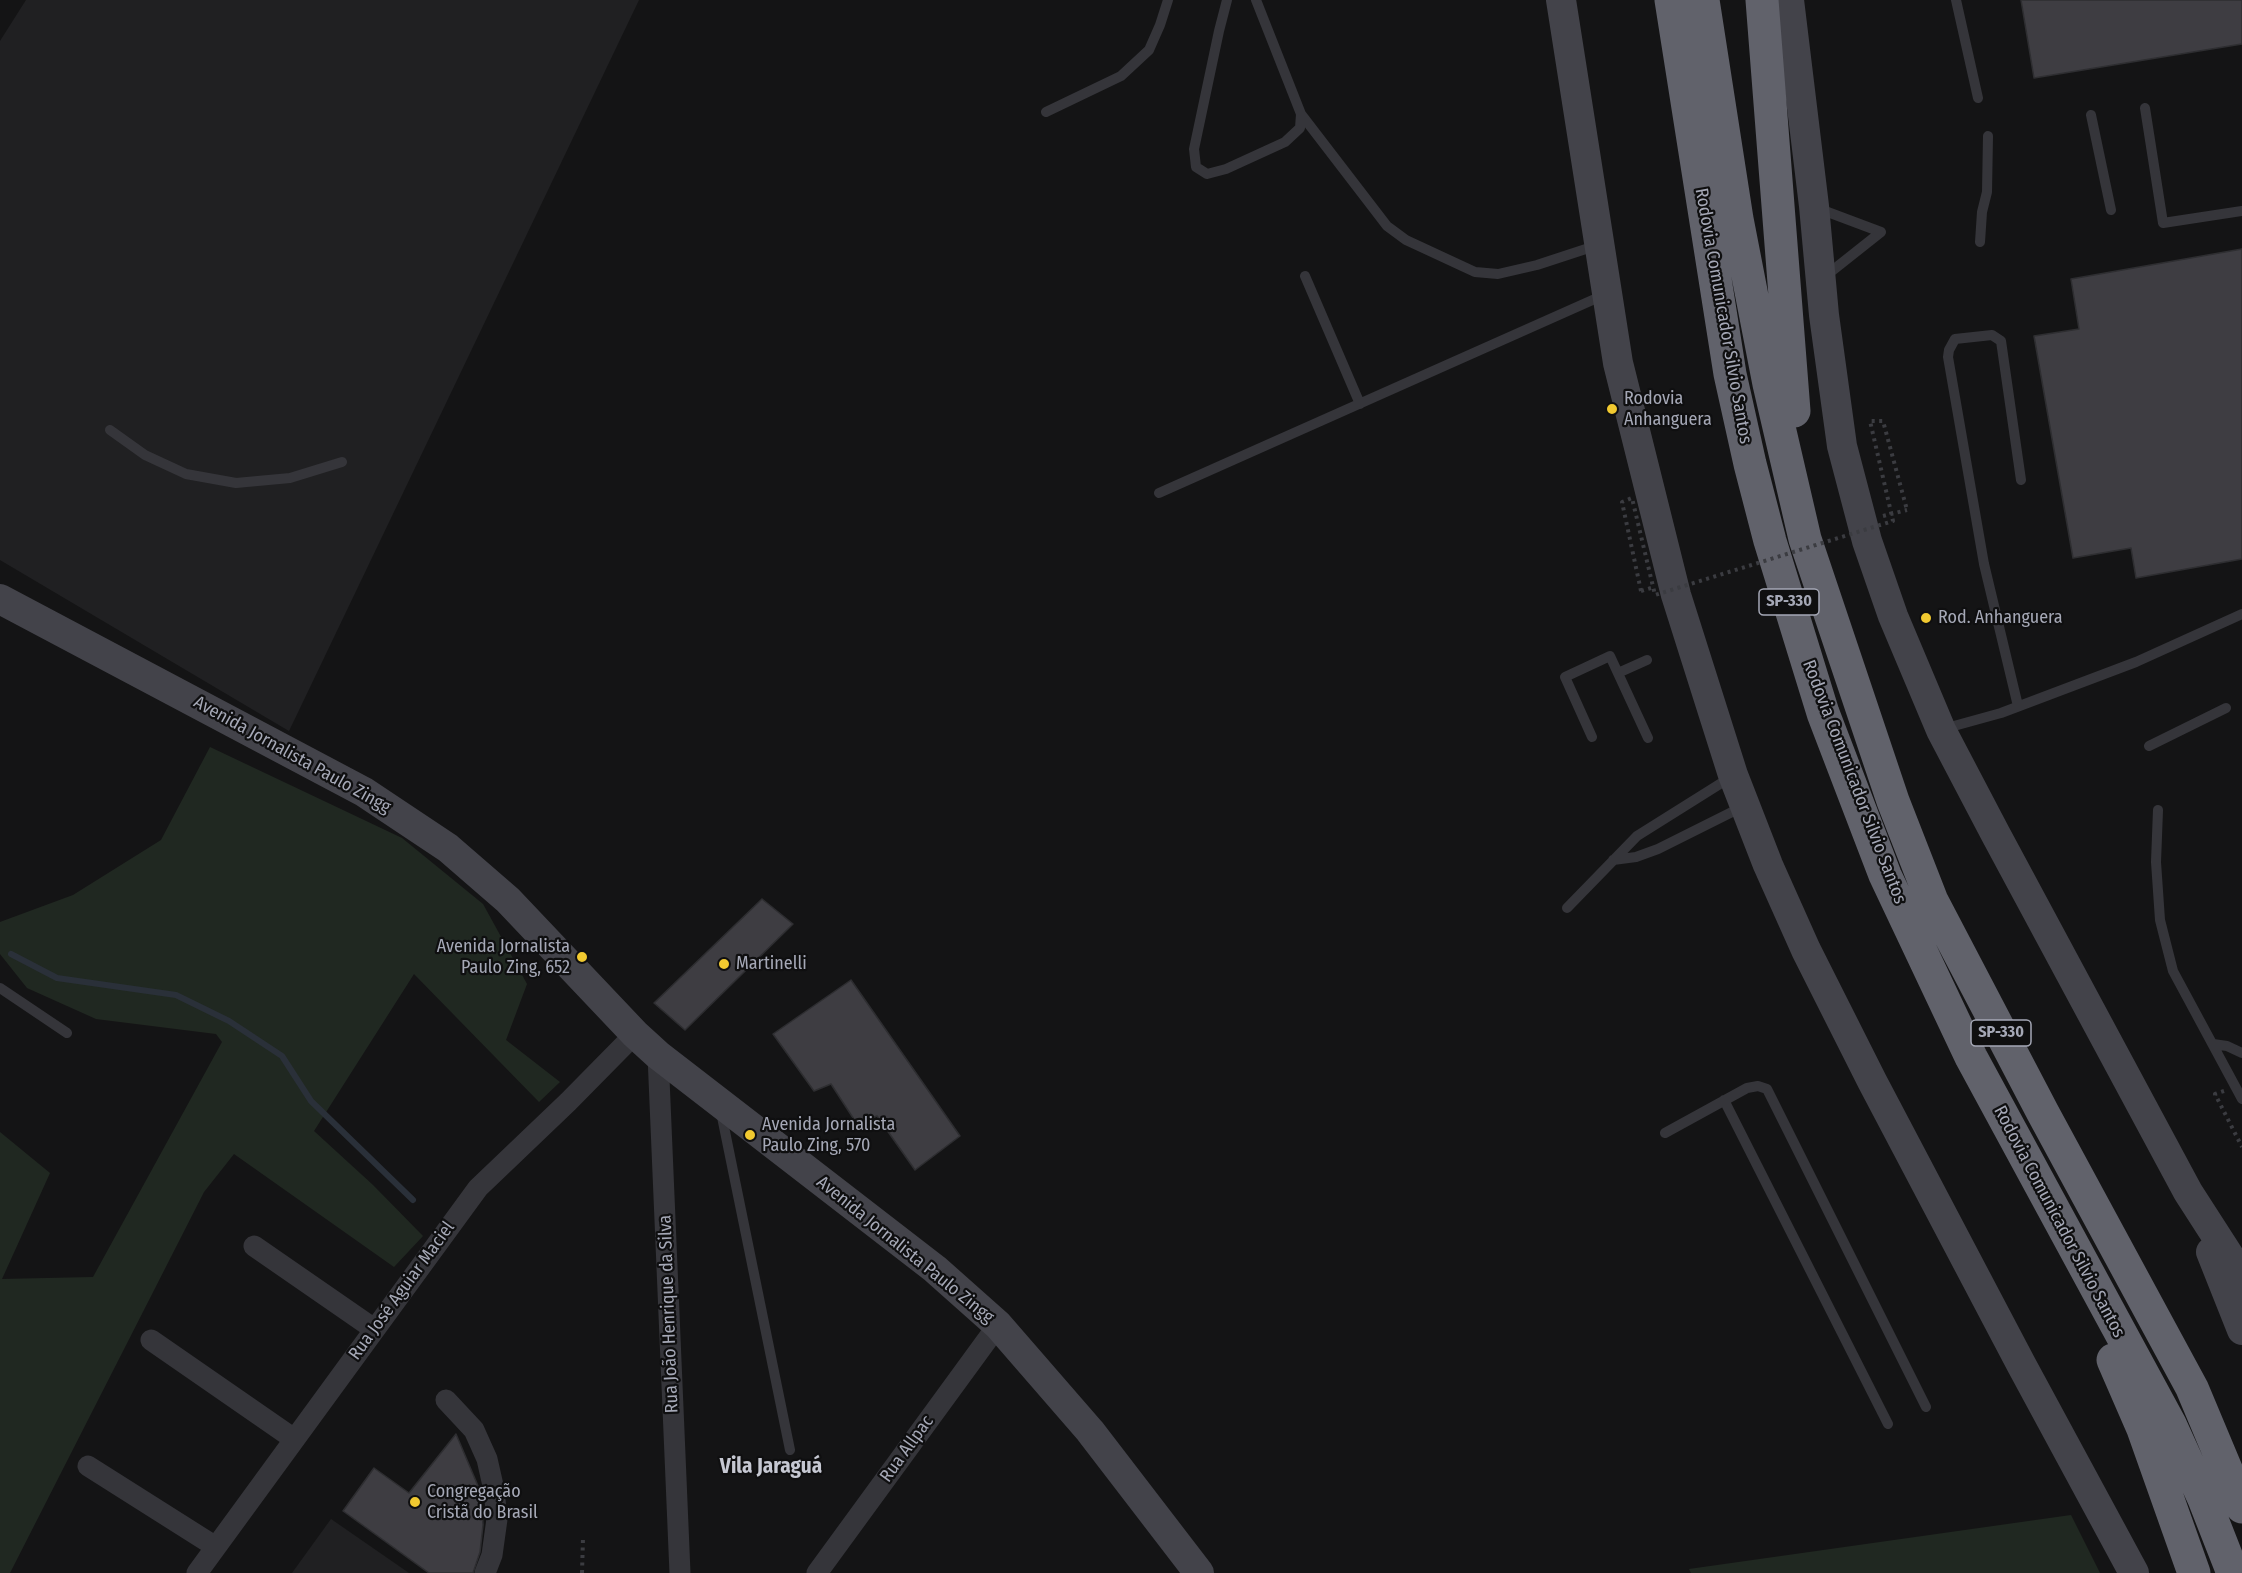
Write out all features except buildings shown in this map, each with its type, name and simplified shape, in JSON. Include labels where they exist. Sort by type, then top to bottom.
[{"type":"highway","name":"Rodovia Comunicador Silvio Santos","points":[[1671,0],[1730,374],[1750,464],[1823,713],[1885,875],[1971,1057],[2170,1424],[2204,1499],[2233,1573]]},
{"type":"highway","name":"Rodovia Comunicador Silvio Santos","points":[[1703,0],[1741,241],[1769,384],[1806,539],[1886,780],[1932,901],[2043,1113],[2192,1388],[2242,1507]]},
{"type":"highway","points":[[1762,0],[1788,355],[1806,539]]},
{"type":"highway","points":[[2029,1166],[2143,1429],[2194,1573]]},
{"type":"main road","points":[[1561,0],[1606,294],[1628,406],[1676,595],[1733,775],[1768,865],[1801,940],[1856,1051],[2134,1573]]},
{"type":"main road","points":[[1789,0],[1842,446],[1865,531],[1895,623],[1941,730],[2188,1192],[2242,1276]]},
{"type":"main road","name":"Avenida Jornalista Paulo Zingg","points":[[0,598],[364,792],[448,848],[508,900],[635,1034],[658,1055],[935,1269],[998,1325],[1090,1431],[1199,1573]]},
{"type":"main road","points":[[2188,1192],[2242,1330]]},
{"type":"main road","points":[[2110,1530],[2127,1573]]},
{"type":"street","name":"Rua José Aguiar Maciel","points":[[197,1573],[478,1188],[635,1034]]},
{"type":"street","name":"Rua João Henrique da Silva","points":[[658,1055],[680,1573]]},
{"type":"street","points":[[254,1246],[374,1329]]},
{"type":"street","name":"Rua Allpac","points":[[817,1573],[998,1325]]},
{"type":"street","points":[[151,1340],[294,1439]]},
{"type":"street","points":[[446,1400],[474,1430],[487,1459],[494,1490],[497,1519],[492,1555],[485,1573]]},
{"type":"street","points":[[88,1466],[216,1547]]},
{"type":"lane","points":[[1046,112],[1121,76],[1128,70],[1149,50],[1168,0]]},
{"type":"lane","points":[[1227,0],[1194,149],[1196,167],[1207,174],[1285,142],[1300,128],[1301,114]]},
{"type":"lane","points":[[1256,0],[1301,114],[1387,226],[1406,240],[1475,272],[1498,274],[1537,265],[1598,245]]},
{"type":"lane","points":[[1956,0],[1978,98]]},
{"type":"lane","points":[[2145,108],[2163,224],[2242,211]]},
{"type":"lane","points":[[2091,115],[2111,210]]},
{"type":"lane","points":[[1980,242],[1981,218],[1987,192],[1988,136]]},
{"type":"lane","points":[[1814,207],[1881,232],[1821,280]]},
{"type":"lane","points":[[1305,276],[1360,404]]},
{"type":"lane","points":[[1159,493],[1606,294]]},
{"type":"lane","points":[[2018,706],[1984,564],[1948,357],[1955,339],[1992,335],[2001,341],[2021,480]]},
{"type":"lane","points":[[110,430],[146,455],[186,474],[236,483],[290,478],[342,462]]},
{"type":"lane","points":[[1941,730],[2018,706],[2136,662],[2242,614]]},
{"type":"lane","points":[[1592,737],[1565,677],[1610,656],[1648,738]]},
{"type":"lane","points":[[1618,674],[1647,660]]},
{"type":"lane","points":[[2149,746],[2226,708]]},
{"type":"lane","points":[[1567,908],[1637,836],[1733,775]]},
{"type":"lane","points":[[1613,860],[1636,857],[1658,849],[1745,805]]},
{"type":"lane","points":[[2158,810],[2156,862],[2160,920],[2173,971],[2242,1099]]},
{"type":"lane","points":[[0,988],[68,1033]]},
{"type":"lane","points":[[2212,1044],[2227,1046],[2242,1053]]},
{"type":"lane","points":[[1665,1133],[1753,1086],[1767,1089],[1926,1407]]},
{"type":"lane","points":[[1724,1100],[1888,1424]]},
{"type":"lane","points":[[720,1103],[789,1450]]},
{"type":"path","points":[[1641,591],[1622,502],[1632,498],[1655,595],[1893,521],[1870,421],[1883,421],[1907,510]]},
{"type":"path","points":[[2215,1094],[2242,1147]]},
{"type":"path","points":[[582,1573],[583,1538]]},
{"type":"shaded area","points":[[26,0],[639,0],[289,731],[0,560],[0,41]]},
{"type":"shaded area","points":[[210,747],[402,838],[483,904],[527,984],[506,1040],[560,1082],[539,1102],[414,974],[314,1131],[373,1185],[423,1236],[394,1267],[234,1154],[204,1192],[10,1573],[0,1573],[0,1132],[50,1173],[2,1279],[93,1277],[222,1042],[216,1034],[96,1019],[27,988],[0,954],[0,922],[73,895],[161,840]]},
{"type":"shaded area","points":[[2071,1515],[2100,1573],[1691,1573],[1689,1569]]},
{"type":"shaded area","points":[[331,1519],[409,1573],[292,1573]]},
{"type":"waterway","points":[[11,954],[57,978],[176,995],[229,1021],[282,1056],[311,1101],[413,1200]]},
{"type":"place","name":"Rodovia Anhanguera","points":[[1612,409]]},
{"type":"place","name":"Rod. Anhanguera","points":[[1926,618]]},
{"type":"place","name":"Avenida Jornalista Paulo Zing, 652","points":[[582,957]]},
{"type":"place","name":"Martinelli","points":[[724,964]]},
{"type":"place","name":"Avenida Jornalista Paulo Zing, 570","points":[[750,1135]]},
{"type":"place","name":"Congregação Cristã do Brasil","points":[[415,1502]]},
{"type":"district","name":"Vila Jaraguá","points":[[771,1467]]}]
